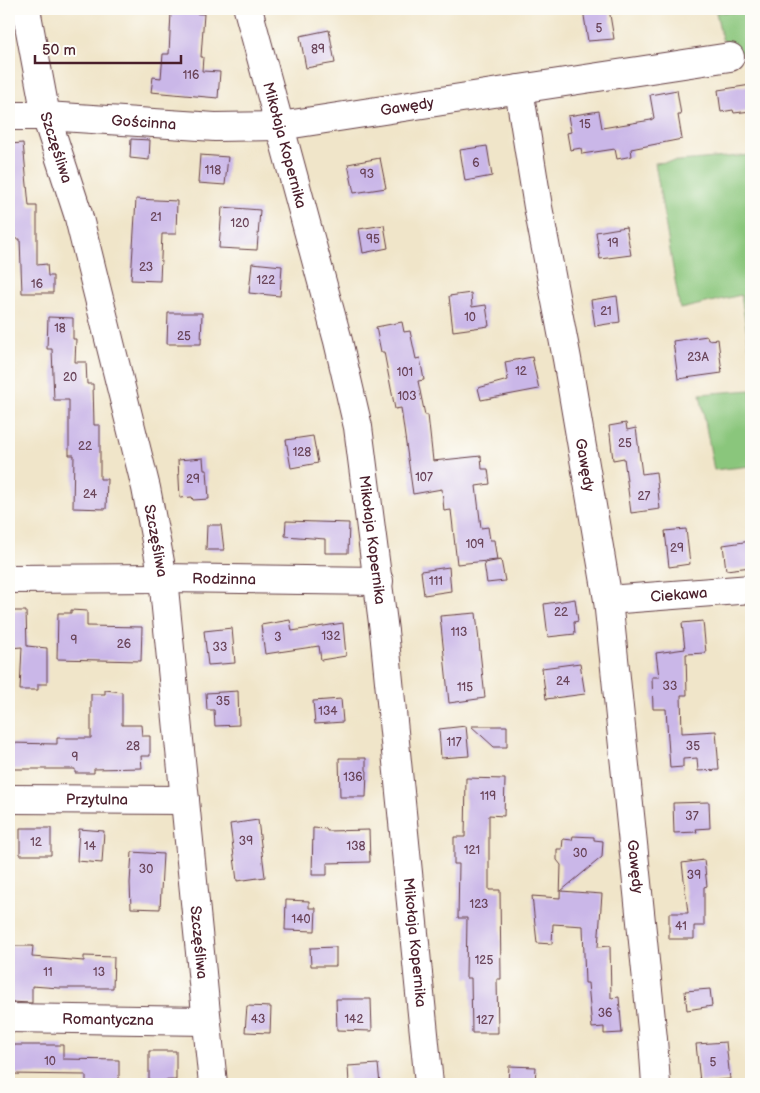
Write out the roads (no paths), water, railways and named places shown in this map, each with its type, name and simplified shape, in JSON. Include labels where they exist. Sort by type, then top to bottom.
[{"type":"street","name":"Szczęśliwa","points":[[26,9],[46,116],[78,214],[146,488],[163,578],[213,1084]]},
{"type":"street","name":"Mikołaja Kopernika","points":[[248,9],[338,341],[358,427],[378,581],[430,1084]]},
{"type":"street","points":[[519,89],[730,57]]},
{"type":"street","name":"Gawędy","points":[[280,126],[519,89],[538,207],[567,359],[608,600],[656,1084]]},
{"type":"street","name":"Gościnna","points":[[9,116],[46,116],[215,127],[280,126]]},
{"type":"street","name":"Rodzinna","points":[[9,579],[163,578],[378,581]]},
{"type":"street","name":"Ciekawa","points":[[608,600],[751,589]]},
{"type":"street","name":"Przytulna","points":[[9,799],[185,800]]},
{"type":"street","name":"Romantyczna","points":[[9,1018],[206,1021]]}]
